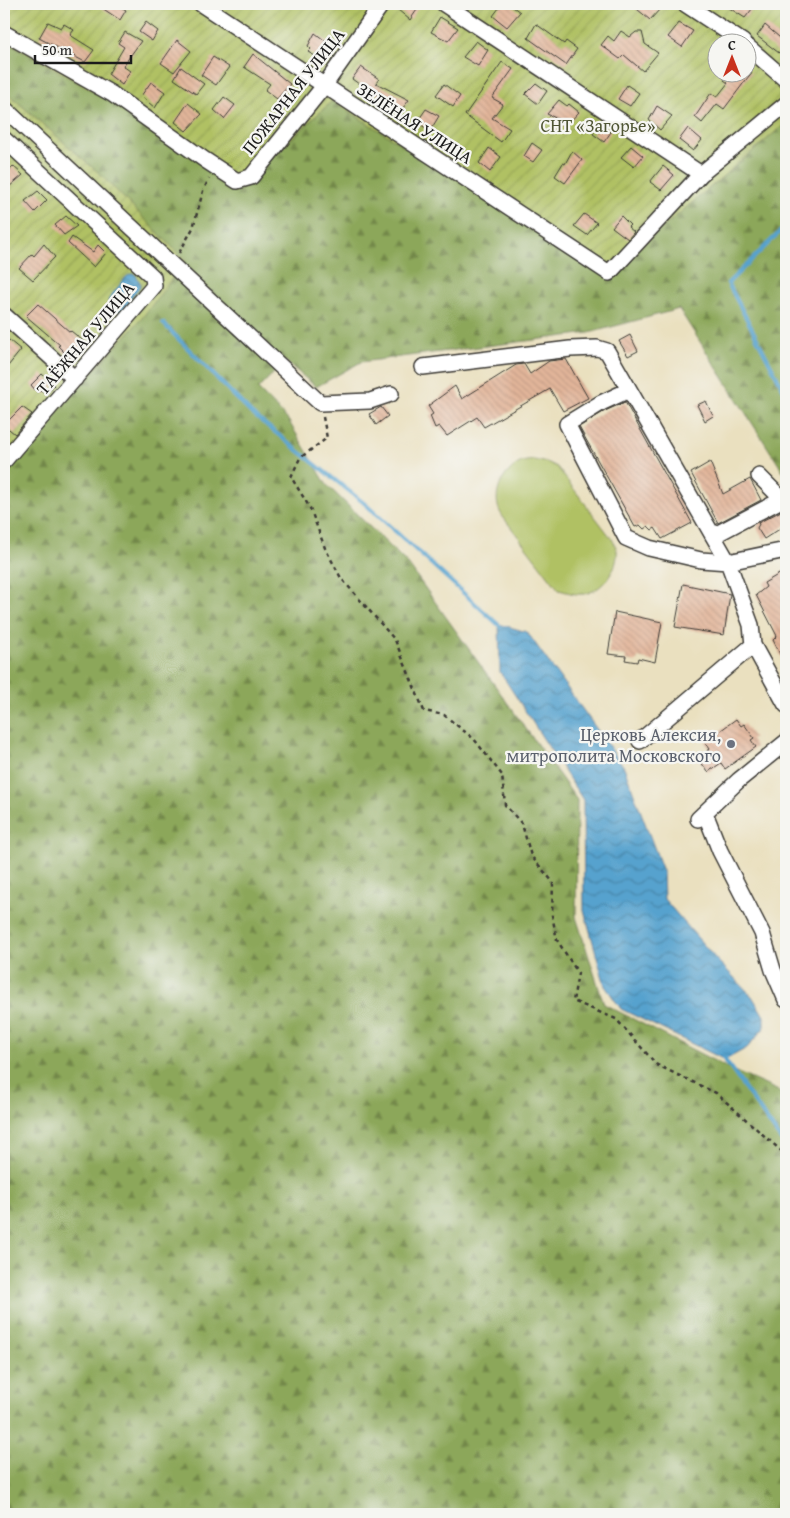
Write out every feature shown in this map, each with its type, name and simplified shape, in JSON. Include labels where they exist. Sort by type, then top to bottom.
[{"type":"street","name":"ЗЕЛЁНАЯ УЛИЦА","points":[[201,4],[609,273],[701,174]]},
{"type":"street","name":"ПОЖАРНАЯ УЛИЦА","points":[[216,168],[237,181],[251,177],[324,86],[382,4]]},
{"type":"street","points":[[444,4],[701,174],[786,104]]},
{"type":"street","points":[[685,4],[728,32]]},
{"type":"street","points":[[4,33],[112,94],[216,168]]},
{"type":"street","points":[[758,56],[786,80]]},
{"type":"street","points":[[4,108],[320,403],[370,402],[391,394]]},
{"type":"street","name":"ТАЁЖНАЯ УЛИЦА","points":[[4,139],[153,277],[154,286],[4,461]]},
{"type":"street","points":[[4,315],[75,379]]},
{"type":"street","points":[[423,367],[570,349],[597,348],[607,351],[728,562],[750,626],[753,646],[786,705]]},
{"type":"street","points":[[629,390],[601,402],[567,424],[626,538],[649,548],[701,560],[728,562],[786,550]]},
{"type":"street","points":[[713,536],[785,501],[759,476]]},
{"type":"street","points":[[640,741],[753,646]]},
{"type":"street","points":[[786,742],[739,780],[701,816],[707,818],[720,852],[762,933],[773,970],[786,1000]]},
{"type":"path","points":[[172,265],[192,228],[203,191],[216,168]]},
{"type":"path","points":[[320,403],[327,438],[300,458],[291,477],[310,508],[325,548],[341,578],[395,640],[424,711],[444,715],[474,739],[502,775],[506,805],[522,824],[531,856],[553,882],[552,915],[557,940],[578,974],[573,1001],[616,1020],[657,1065],[716,1093],[786,1156]]},
{"type":"green space","name":"СНТ «Загорье»","points":[[4,4],[786,4],[786,123],[609,273],[332,101],[241,185],[136,116],[4,40]]},
{"type":"green space","points":[[4,40],[251,177],[332,101],[609,273],[786,123],[786,476],[679,309],[589,333],[361,362],[316,387],[285,361],[258,389],[288,420],[327,485],[408,564],[577,800],[576,917],[604,1004],[736,1072],[781,1092],[786,1097],[786,1514],[4,1514],[4,470],[142,318],[185,261],[100,174],[4,90]]},
{"type":"green space","points":[[4,90],[100,174],[186,261],[142,318],[4,470]]},
{"type":"green space","points":[[534,460],[557,467],[615,544],[617,557],[615,565],[608,578],[597,589],[583,594],[559,590],[499,510],[497,495],[506,474],[520,463]]},
{"type":"water","points":[[130,274],[135,274],[141,284],[128,306],[117,312],[108,302],[109,298]]},
{"type":"water","points":[[499,624],[527,632],[624,767],[663,871],[664,899],[716,959],[752,996],[764,1016],[764,1028],[747,1048],[725,1060],[621,1009],[605,986],[584,910],[583,800],[500,672]]},
{"type":"building","points":[[96,4],[116,4],[126,10],[120,20]]},
{"type":"building","points":[[391,4],[421,4],[410,20]]},
{"type":"building","points":[[502,4],[509,4],[520,12],[507,27],[493,16]]},
{"type":"building","points":[[631,4],[653,4],[660,9],[650,20]]},
{"type":"building","points":[[723,4],[756,4],[745,18]]},
{"type":"building","points":[[440,17],[458,28],[448,41],[431,32]]},
{"type":"building","points":[[48,22],[61,28],[64,24],[74,30],[70,35],[94,50],[85,62],[39,38]]},
{"type":"building","points":[[146,22],[158,31],[152,41],[139,32]]},
{"type":"building","points":[[679,23],[693,31],[682,47],[668,37]]},
{"type":"building","points":[[536,24],[564,44],[566,41],[577,49],[566,65],[528,38]]},
{"type":"building","points":[[765,25],[786,43],[779,53],[758,37]]},
{"type":"building","points":[[621,31],[630,37],[636,32],[642,32],[645,44],[658,53],[643,71],[624,55],[620,59],[601,45],[608,36],[614,41]]},
{"type":"building","points":[[125,32],[141,41],[123,66],[130,71],[122,85],[108,74],[124,47],[118,43]]},
{"type":"building","points":[[315,33],[332,46],[322,60],[308,52],[311,49],[308,46]]},
{"type":"building","points":[[177,40],[191,51],[174,72],[161,63]]},
{"type":"building","points":[[476,41],[488,50],[478,66],[463,57]]},
{"type":"building","points":[[253,54],[290,84],[277,99],[265,90],[270,84],[244,67]]},
{"type":"building","points":[[213,57],[229,67],[216,85],[201,75]]},
{"type":"building","points":[[502,62],[513,69],[492,98],[503,104],[492,118],[510,129],[501,142],[465,115]]},
{"type":"building","points":[[181,67],[204,84],[196,94],[174,79]]},
{"type":"building","points":[[361,67],[379,79],[376,83],[409,100],[400,112],[371,90],[370,92],[352,79]]},
{"type":"building","points":[[151,82],[165,92],[155,108],[141,96]]},
{"type":"building","points":[[727,82],[744,82],[724,109],[717,104],[702,123],[695,117],[711,93],[717,97],[728,83]]},
{"type":"building","points":[[536,83],[547,91],[538,104],[525,94]]},
{"type":"building","points":[[444,84],[460,96],[453,107],[436,95]]},
{"type":"building","points":[[627,85],[639,93],[630,106],[618,99]]},
{"type":"building","points":[[224,97],[235,105],[224,119],[214,110]]},
{"type":"building","points":[[559,100],[567,106],[569,104],[579,112],[565,127],[556,121],[558,119],[547,114]]},
{"type":"building","points":[[188,103],[202,114],[186,131],[175,122]]},
{"type":"building","points":[[657,106],[672,116],[660,130],[649,120]]},
{"type":"building","points":[[426,109],[439,116],[430,131],[417,122]]},
{"type":"building","points":[[600,123],[611,132],[604,142],[593,134]]},
{"type":"building","points":[[688,128],[702,140],[693,151],[679,140]]},
{"type":"building","points":[[532,143],[542,150],[533,162],[524,156]]},
{"type":"building","points":[[631,146],[643,156],[634,167],[621,157]]},
{"type":"building","points":[[489,148],[501,157],[490,172],[479,163]]},
{"type":"building","points":[[572,151],[582,160],[565,183],[555,176],[563,163],[565,164]]},
{"type":"building","points":[[13,166],[23,175],[9,187],[4,182],[4,176]]},
{"type":"building","points":[[663,166],[674,175],[661,190],[650,182]]},
{"type":"building","points":[[38,191],[47,200],[35,212],[25,201]]},
{"type":"building","points":[[584,214],[597,223],[587,235],[574,226]]},
{"type":"building","points":[[66,216],[77,226],[64,235],[55,225]]},
{"type":"building","points":[[621,216],[630,225],[628,227],[634,232],[628,239],[612,227]]},
{"type":"building","points":[[72,237],[93,252],[98,245],[106,253],[94,267],[68,243]]},
{"type":"building","points":[[44,244],[55,257],[33,280],[19,268],[32,254],[34,256]]},
{"type":"building","points":[[38,304],[87,344],[72,360],[58,346],[60,345],[26,316]]},
{"type":"building","points":[[630,335],[638,351],[628,356],[619,341]]},
{"type":"building","points":[[4,336],[21,350],[4,371]]},
{"type":"building","points":[[566,359],[588,398],[563,411],[550,389],[484,427],[477,417],[447,436],[439,426],[435,428],[430,416],[433,414],[428,406],[455,386],[462,399],[516,365],[524,364],[530,374],[549,361]]},
{"type":"building","points":[[42,374],[54,385],[46,394],[41,390],[37,392],[31,385]]},
{"type":"building","points":[[706,401],[713,416],[705,421],[697,405]]},
{"type":"building","points":[[625,402],[692,523],[662,539],[655,528],[652,530],[648,526],[644,529],[640,525],[635,527],[579,427],[605,411]]},
{"type":"building","points":[[22,407],[32,414],[15,434],[4,425]]},
{"type":"building","points":[[381,407],[388,416],[376,425],[369,414]]},
{"type":"building","points":[[710,462],[723,494],[750,479],[761,500],[718,523],[691,473]]},
{"type":"building","points":[[781,511],[786,512],[786,525],[764,539],[757,528],[758,523]]},
{"type":"building","points":[[786,570],[786,666],[773,640],[777,636],[756,595],[766,587],[764,583]]},
{"type":"building","points":[[683,584],[730,594],[724,635],[675,627]]},
{"type":"building","points":[[615,612],[662,622],[655,662],[638,658],[637,662],[625,660],[626,656],[608,654]]},
{"type":"building","name":"Церковь Алексия, митрополита Московского","points":[[736,719],[741,726],[744,724],[754,738],[751,740],[756,747],[725,769],[721,763],[708,772],[698,758],[710,749],[705,742]]},
{"type":"waterway","points":[[786,226],[728,283],[786,394]]},
{"type":"waterway","points":[[163,323],[251,413],[364,503],[501,627]]},
{"type":"waterway","points":[[722,1056],[786,1147]]},
{"type":"place","name":"Церковь Алексия, митрополита Московского","points":[[731,744]]}]
